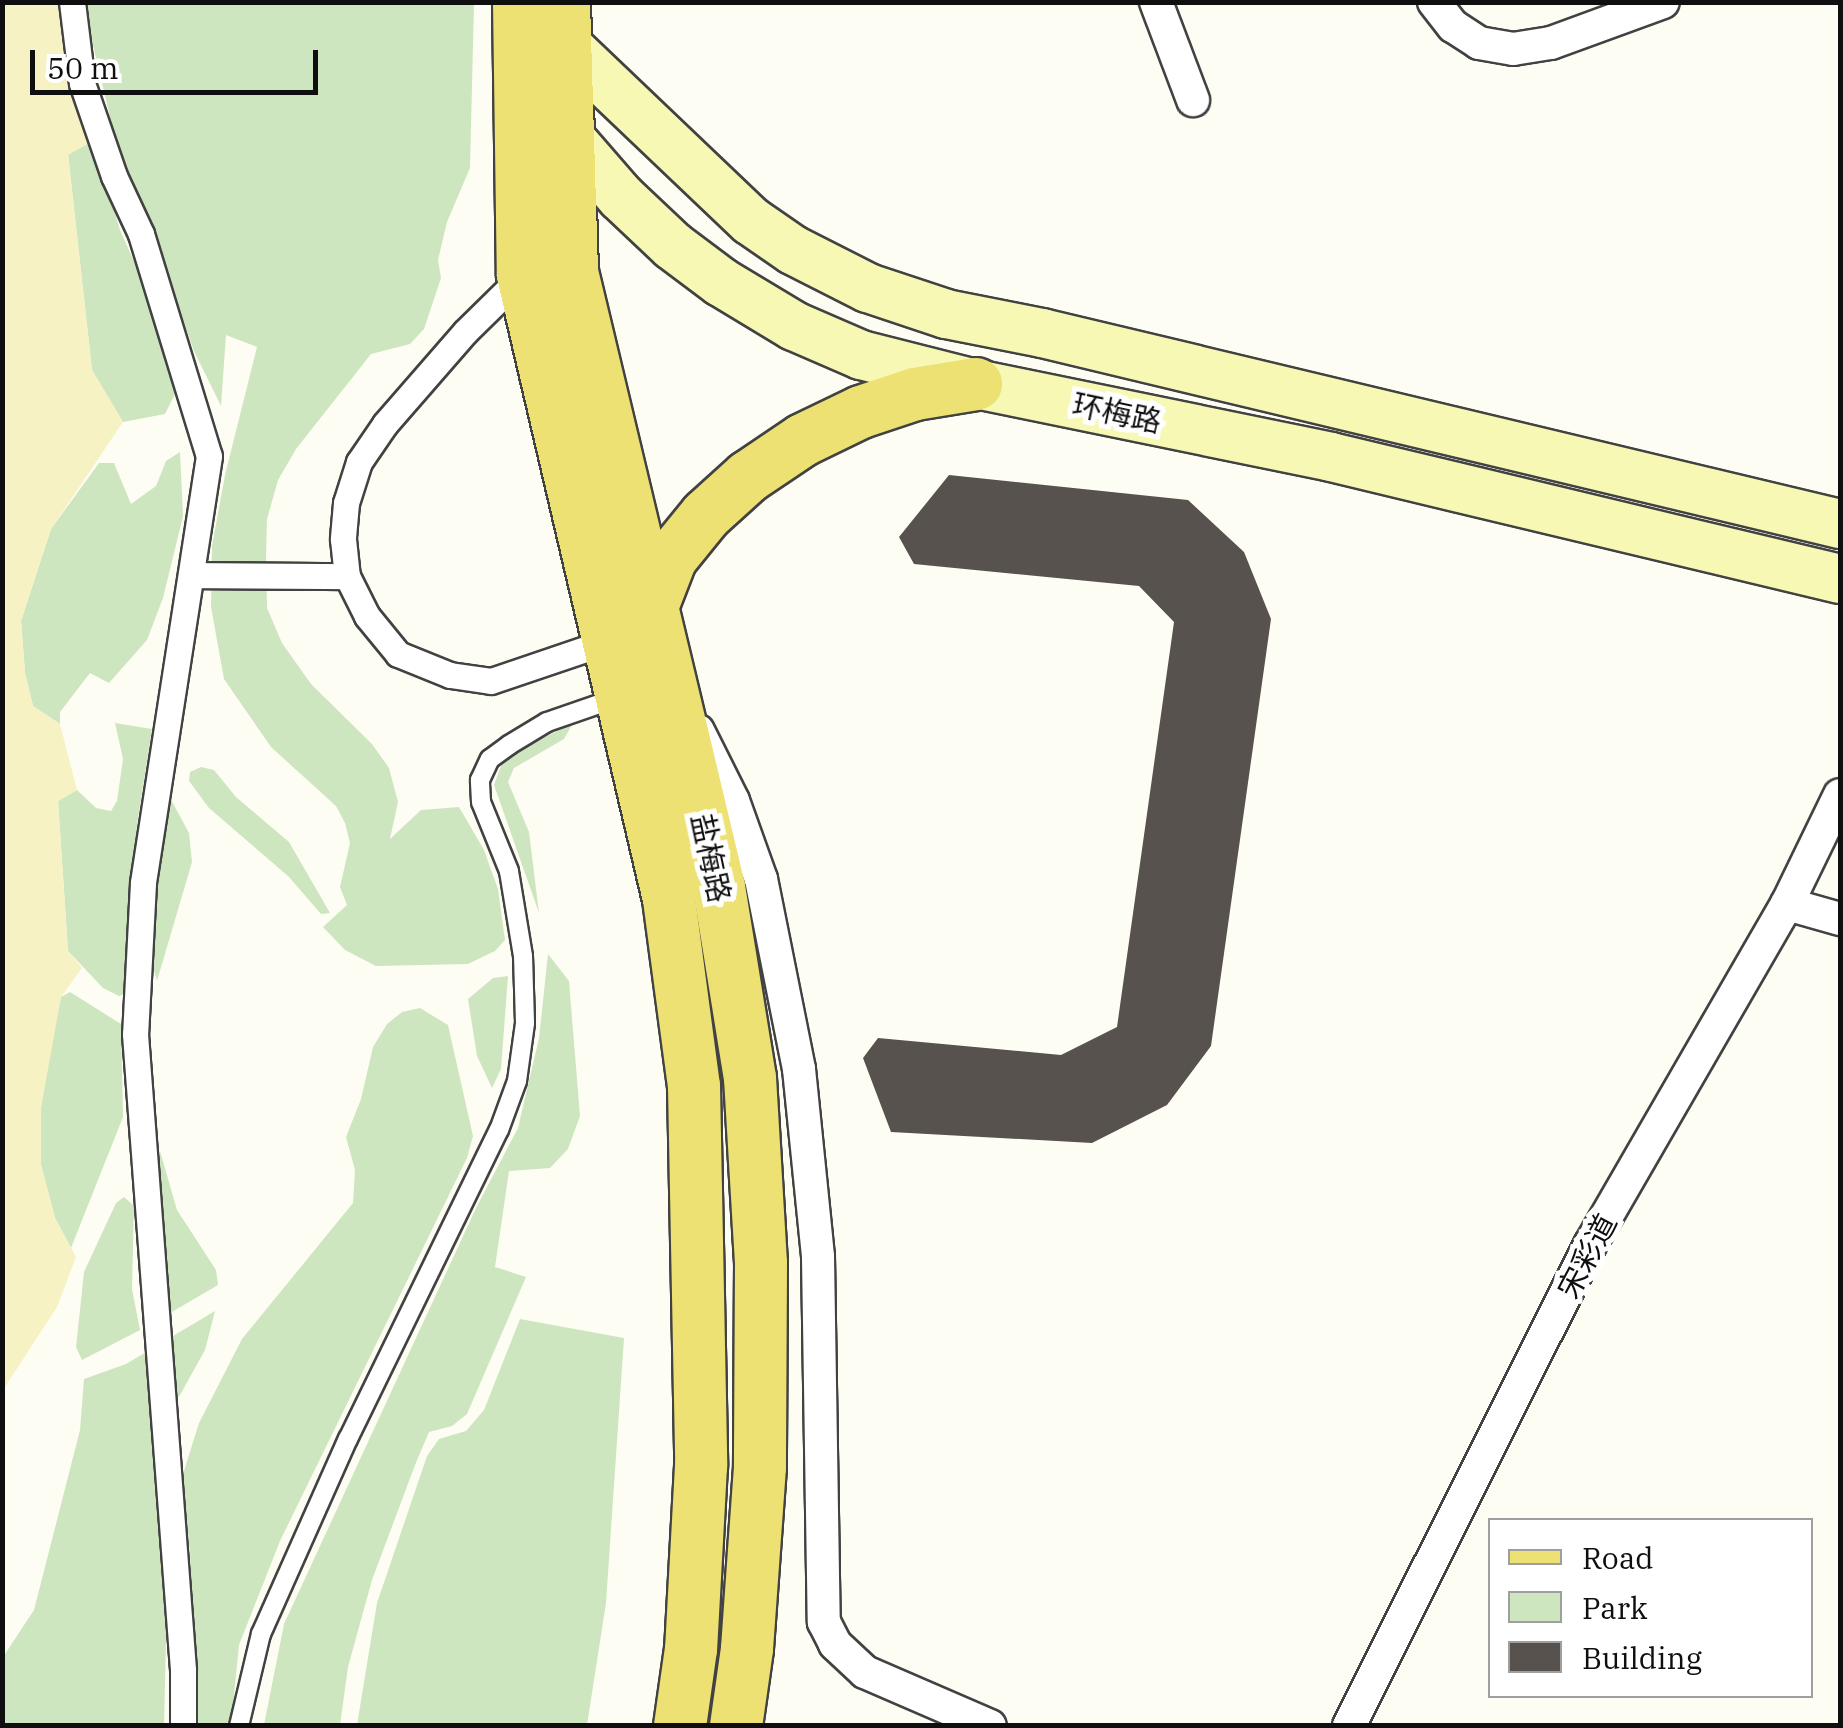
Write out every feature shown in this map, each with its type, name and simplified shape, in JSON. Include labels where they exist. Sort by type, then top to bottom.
[{"type":"main road","name":"盐梅路","points":[[542,22],[568,136],[572,272],[652,607],[645,681],[694,1086],[701,1466],[691,1650],[680,1726]]},
{"type":"main road","name":"盐梅路","points":[[542,22],[524,274],[612,640],[645,681],[719,888],[750,1078],[761,1262],[760,1467],[736,1726]]},
{"type":"main road","name":"环梅路","points":[[542,22],[669,148],[752,221],[793,250],[868,288],[946,314],[1042,333],[1840,524]]},
{"type":"main road","name":"环梅路","points":[[568,136],[621,197],[721,282],[794,326],[861,355],[976,384],[1331,457],[1840,579]]},
{"type":"main road","points":[[652,607],[671,558],[706,515],[748,476],[803,440],[862,412],[915,394],[976,384]]},
{"type":"street","points":[[72,2],[82,83],[114,176],[141,234],[209,456],[143,883],[135,1034],[183,1670],[183,1726]]},
{"type":"street","points":[[1156,2],[1194,100]]},
{"type":"street","points":[[1434,2],[1453,26],[1480,42],[1512,49],[1551,43],[1663,2]]},
{"type":"street","points":[[524,274],[465,332],[385,424],[360,462],[346,503],[343,538],[348,576],[367,616],[398,654],[450,675],[491,682],[612,640]]},
{"type":"street","points":[[191,575],[348,576]]},
{"type":"street","points":[[645,681],[733,800],[761,879],[796,1050],[818,1257],[825,1472],[821,1602],[824,1622],[835,1644],[865,1672],[951,1718],[990,1726]]},
{"type":"street","name":"宋彩道","points":[[1349,1726],[1590,1245],[1787,904],[1840,795]]},
{"type":"street","points":[[1787,904],[1840,919]]},
{"type":"lane","points":[[239,1726],[261,1634],[348,1438],[499,1130],[517,1081],[525,1023],[524,956],[508,871],[480,802],[480,780],[490,759],[508,744],[547,722],[645,681]]},
{"type":"green space","points":[[83,3],[474,3],[470,168],[447,222],[438,260],[441,278],[424,329],[410,344],[371,354],[296,449],[278,480],[267,519],[266,557],[267,608],[282,643],[311,684],[372,744],[389,768],[398,802],[390,839],[421,810],[459,807],[484,850],[498,889],[505,940],[495,951],[468,964],[376,966],[345,950],[323,927],[347,905],[340,887],[350,843],[345,823],[336,806],[271,747],[224,679],[211,607],[212,546],[257,347],[226,335],[221,406],[194,351],[142,202],[116,142]]},
{"type":"green space","points":[[93,141],[120,230],[148,293],[175,394],[165,414],[123,422],[92,370],[68,154]]},
{"type":"green space","points":[[180,452],[183,516],[163,598],[147,640],[109,683],[90,673],[60,712],[60,724],[33,706],[25,673],[21,621],[51,529],[99,463],[114,463],[131,504],[156,486],[166,461]]},
{"type":"green space","points":[[115,723],[152,729],[137,824],[125,994],[119,996],[103,988],[68,951],[58,801],[77,790],[96,808],[111,811],[117,801],[123,759]]},
{"type":"green space","points":[[573,723],[564,739],[514,768],[508,782],[529,832],[539,913],[494,785],[501,766],[525,747]]},
{"type":"green space","points":[[201,767],[214,770],[236,797],[289,842],[330,913],[321,914],[289,877],[209,808],[189,781],[190,772]]},
{"type":"green space","points":[[168,794],[189,833],[192,862],[157,981],[153,966],[158,834]]},
{"type":"green space","points":[[548,954],[569,981],[580,1116],[568,1149],[550,1168],[509,1171],[495,1267],[526,1277],[467,1414],[452,1426],[429,1432],[415,1465],[372,1580],[348,1667],[340,1725],[264,1725],[284,1624],[476,1208],[518,1128],[539,1038]]},
{"type":"green space","points":[[508,976],[501,1069],[492,1088],[477,1056],[468,999],[493,978]]},
{"type":"green space","points":[[70,992],[121,1024],[123,1117],[71,1248],[55,1218],[41,1165],[41,1107],[49,1052],[61,997]]},
{"type":"green space","points":[[420,1008],[448,1025],[473,1136],[467,1158],[280,1541],[239,1645],[231,1725],[197,1725],[190,1553],[182,1477],[199,1423],[242,1339],[353,1203],[355,1170],[346,1137],[361,1099],[373,1047],[387,1024],[402,1012]]},
{"type":"green space","points":[[160,1151],[177,1210],[216,1270],[218,1285],[165,1316],[168,1263],[152,1156]]},
{"type":"green space","points":[[124,1197],[134,1206],[132,1289],[140,1330],[82,1360],[76,1347],[84,1272],[116,1203]]},
{"type":"green space","points":[[215,1311],[205,1350],[180,1395],[151,1421],[167,1599],[164,1725],[3,1726],[3,1657],[34,1610],[80,1430],[84,1379],[126,1364]]},
{"type":"green space","points":[[520,1319],[624,1338],[606,1603],[587,1725],[357,1725],[377,1603],[427,1456],[439,1439],[466,1431],[484,1410]]},
{"type":"sand","points":[[60,2],[68,79],[93,141],[68,155],[92,370],[123,422],[51,529],[21,621],[25,673],[33,706],[60,724],[77,790],[58,801],[68,951],[82,968],[61,997],[41,1108],[41,1165],[55,1218],[76,1257],[57,1307],[3,1390],[2,3]]},
{"type":"building","points":[[949,475],[1188,500],[1244,552],[1271,619],[1211,1046],[1167,1105],[1092,1143],[891,1132],[863,1058],[878,1038],[1061,1055],[1117,1027],[1174,622],[1139,586],[914,564],[899,537]]}]
